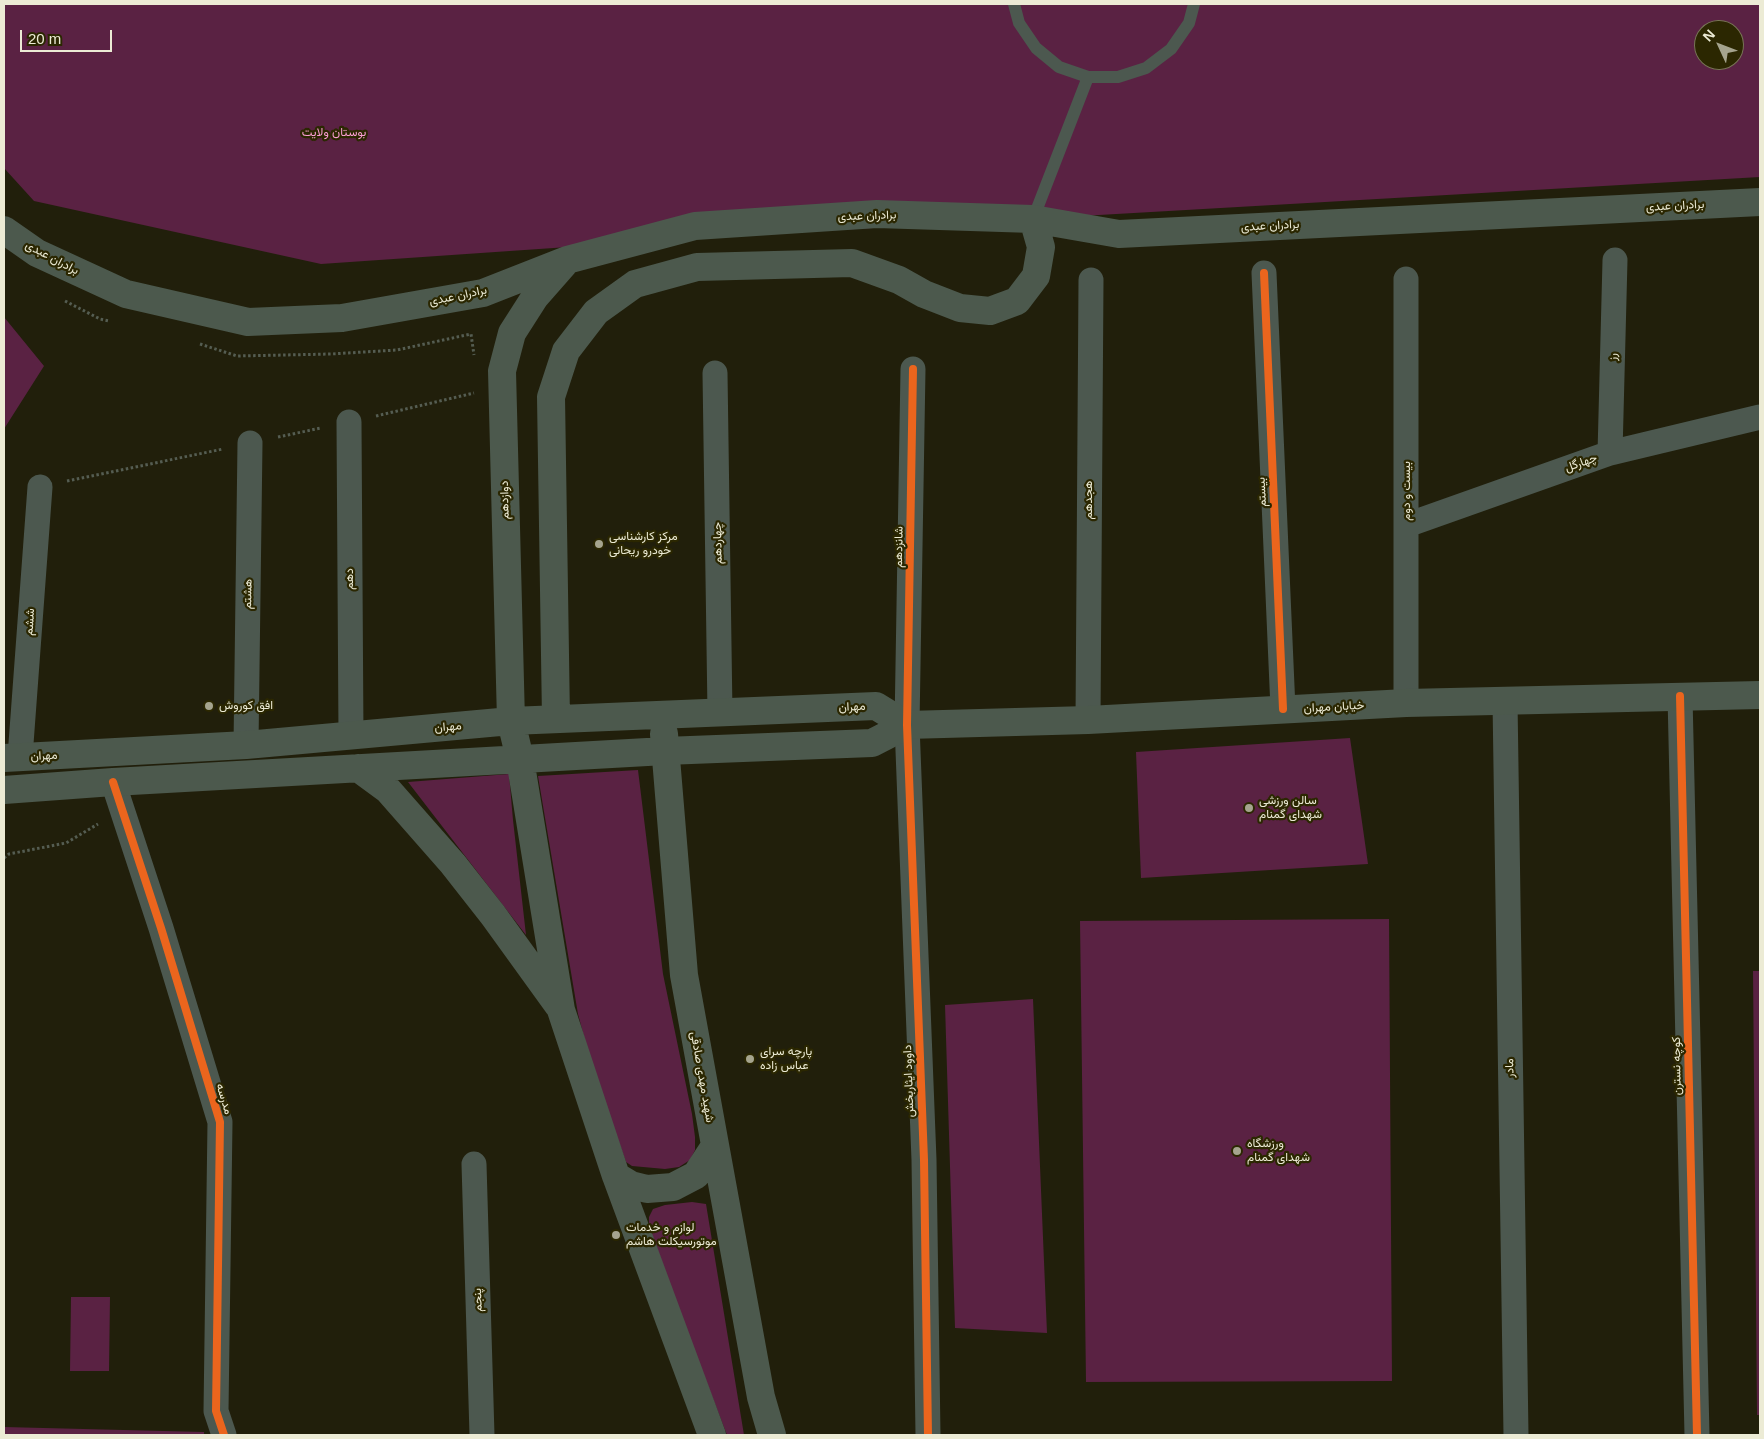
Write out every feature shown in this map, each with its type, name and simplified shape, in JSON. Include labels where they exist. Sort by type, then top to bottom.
[{"type":"main road","name":"برادران عبدی","points":[[4,230],[37,253],[126,294],[248,322],[342,318],[483,293],[568,260],[695,226],[877,214],[1033,219],[1119,234],[1760,202]]},
{"type":"main road","points":[[556,719],[551,398],[566,351],[596,312],[635,284],[697,267],[852,263],[899,280],[924,294],[960,308],[990,311],[1017,301],[1036,276],[1041,247],[1033,219]]},
{"type":"main road","name":"دوازدهم","points":[[520,759],[511,721],[502,371],[512,333],[535,297],[568,260]]},
{"type":"main road","name":"خیابان مهران","points":[[907,725],[1088,720],[1406,703],[1760,695]]},
{"type":"main road","name":"مهران","points":[[12,758],[246,745],[511,721],[720,714],[876,706],[907,725]]},
{"type":"main road","name":"شهید مهدی صادقی","points":[[663,715],[684,976],[705,1098],[716,1146],[762,1396],[772,1435]]},
{"type":"main road","points":[[4,790],[113,782],[665,751],[872,743],[907,725]]},
{"type":"main road","points":[[520,759],[561,1010],[616,1176],[712,1435]]},
{"type":"main road","points":[[358,768],[388,790],[452,864],[511,939],[561,1010]]},
{"type":"main road","points":[[616,1176],[631,1185],[646,1189],[673,1187],[696,1175],[716,1146]]},
{"type":"street","name":"رز","points":[[1610,453],[1615,260]]},
{"type":"street","name":"بیستم","points":[[1264,273],[1283,709]]},
{"type":"street","name":"بیست و دوم","points":[[1406,279],[1406,703]]},
{"type":"street","name":"هجدهم","points":[[1088,720],[1091,280]]},
{"type":"street","name":"شانزدهم","points":[[907,725],[913,370]]},
{"type":"street","name":"چهاردهم","points":[[715,373],[720,714]]},
{"type":"street","name":"چهارگل","points":[[1407,525],[1610,453],[1760,417]]},
{"type":"street","name":"دهم","points":[[349,422],[351,736]]},
{"type":"street","name":"هشتم","points":[[246,745],[250,443]]},
{"type":"street","name":"ششم","points":[[12,758],[40,487]]},
{"type":"street","name":"کوچه نسترن","points":[[1680,696],[1696,1435]]},
{"type":"street","name":"مادر","points":[[1505,701],[1516,1435]]},
{"type":"street","name":"داوود ایثاربخش","points":[[907,725],[924,1160],[928,1435]]},
{"type":"street","name":"مدرسه","points":[[113,782],[161,928],[220,1122],[216,1410],[224,1435]]},
{"type":"street","name":"پنجم","points":[[474,1164],[482,1435]]},
{"type":"lane","points":[[1014,4],[1019,23],[1036,48],[1059,67],[1088,77],[1118,77],[1146,68],[1171,49],[1189,23],[1194,4]]},
{"type":"lane","points":[[1033,219],[1088,77]]},
{"type":"path","points":[[59,298],[100,319],[109,321]]},
{"type":"path","points":[[194,342],[237,356],[332,354],[397,350],[471,334],[475,363]]},
{"type":"path","points":[[40,487],[478,393]]},
{"type":"path","points":[[4,858],[9,854],[66,843],[121,810]]},
{"type":"path","points":[[4,852],[9,854]]},
{"type":"green space","name":"بوستان ولایت","points":[[4,4],[1760,4],[1760,177],[699,238],[321,264],[34,201],[4,168]]},
{"type":"green space","points":[[4,317],[44,366],[4,429]]},
{"type":"green space","name":"سالن ورزشی شهدای گمنام","points":[[1350,738],[1368,864],[1141,878],[1136,752]]},
{"type":"green space","points":[[638,770],[663,974],[695,1137],[695,1150],[690,1160],[679,1167],[665,1169],[632,1166],[626,1162],[592,1067],[578,1014],[538,776]]},
{"type":"green space","points":[[509,774],[513,820],[526,935],[408,782]]},
{"type":"green space","name":"ورزشگاه شهدای گمنام","points":[[1389,919],[1392,1381],[1086,1382],[1080,921]]},
{"type":"green space","points":[[1753,971],[1760,971],[1760,1415],[1757,1415]]},
{"type":"green space","points":[[1033,999],[1047,1333],[955,1328],[945,1005]]},
{"type":"green space","points":[[692,1202],[706,1204],[744,1435],[727,1435],[649,1226],[649,1217],[653,1209],[665,1205]]},
{"type":"green space","points":[[71,1297],[110,1297],[109,1371],[70,1371]]},
{"type":"green space","points":[[4,1427],[204,1432],[204,1435],[4,1435]]},
{"type":"cycle path","points":[[1264,273],[1283,709]]},
{"type":"cycle path","points":[[913,369],[907,725],[924,1160],[928,1435]]},
{"type":"cycle path","points":[[1680,696],[1697,1435]]},
{"type":"cycle path","points":[[113,782],[161,928],[220,1122],[216,1411],[224,1435]]},
{"type":"place","name":"مرکز کارشناسی خودرو ریحانی","points":[[599,544]]},
{"type":"place","name":"افق کوروش","points":[[209,706]]},
{"type":"place","name":"سالن ورزشی شهدای گمنام","points":[[1249,808]]},
{"type":"place","name":"پارچه سرای عباس زاده","points":[[750,1059]]},
{"type":"place","name":"ورزشگاه شهدای گمنام","points":[[1237,1151]]},
{"type":"place","name":"لوازم و خدمات موتورسیکلت هاشم","points":[[616,1235]]}]
